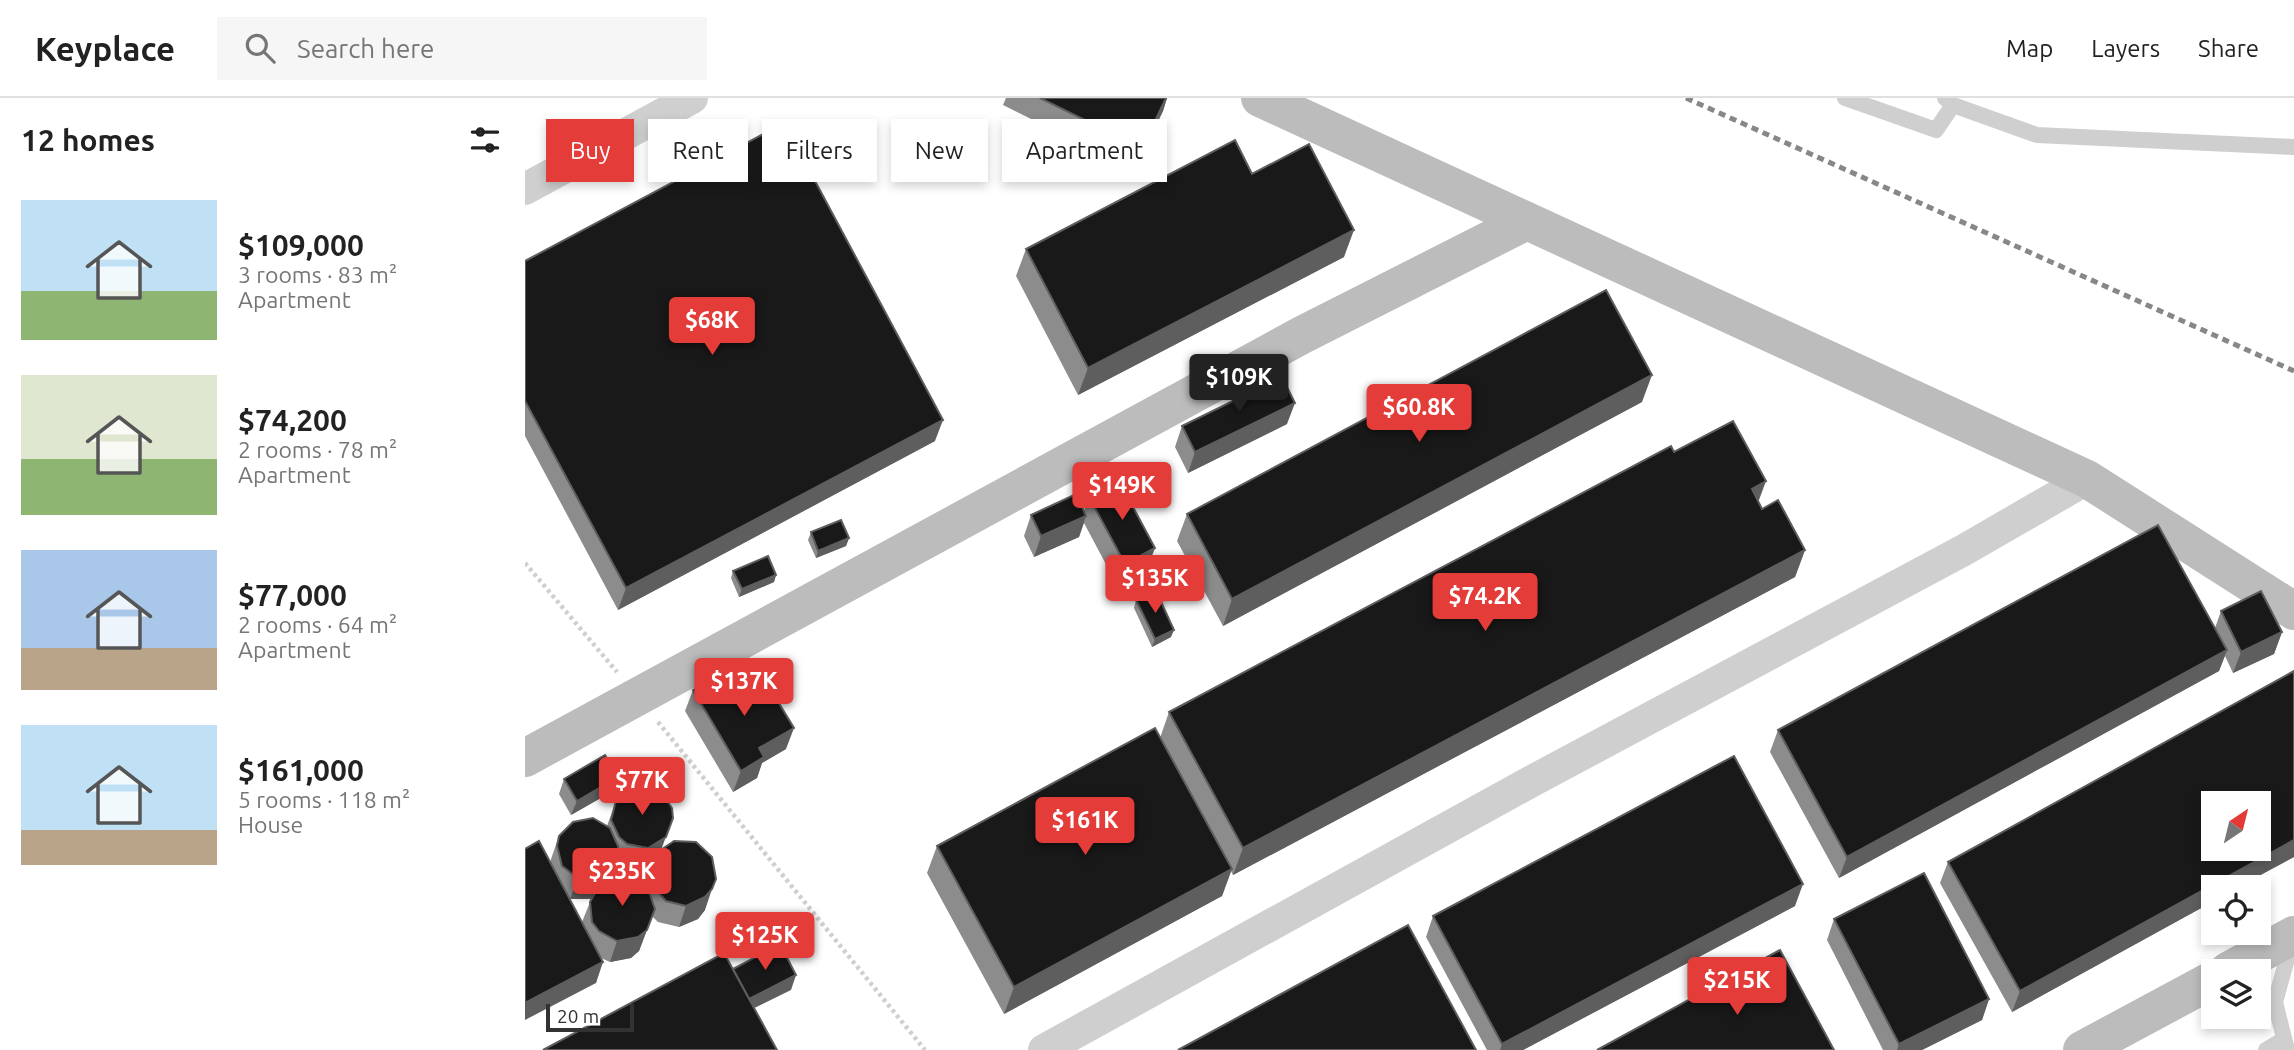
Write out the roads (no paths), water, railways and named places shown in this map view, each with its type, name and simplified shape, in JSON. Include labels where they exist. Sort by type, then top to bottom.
[{"type":"main road","points":[[1260,98],[2087,479],[2294,611]]},
{"type":"main road","points":[[525,758],[1302,335],[1525,222]]},
{"type":"main road","points":[[2250,959],[2294,935]]},
{"type":"main road","points":[[2099,1047],[2201,987]]},
{"type":"street","points":[[525,189],[692,98]]},
{"type":"street","points":[[1044,1050],[1532,781],[1964,550],[2087,479]]},
{"type":"lane","points":[[1845,98],[1936,130],[1949,102],[2037,135],[2294,147]]},
{"type":"lane","points":[[2266,1050],[2285,1045],[2275,1002],[2294,935]]},
{"type":"railway","points":[[1686,98],[2294,371]]}]
